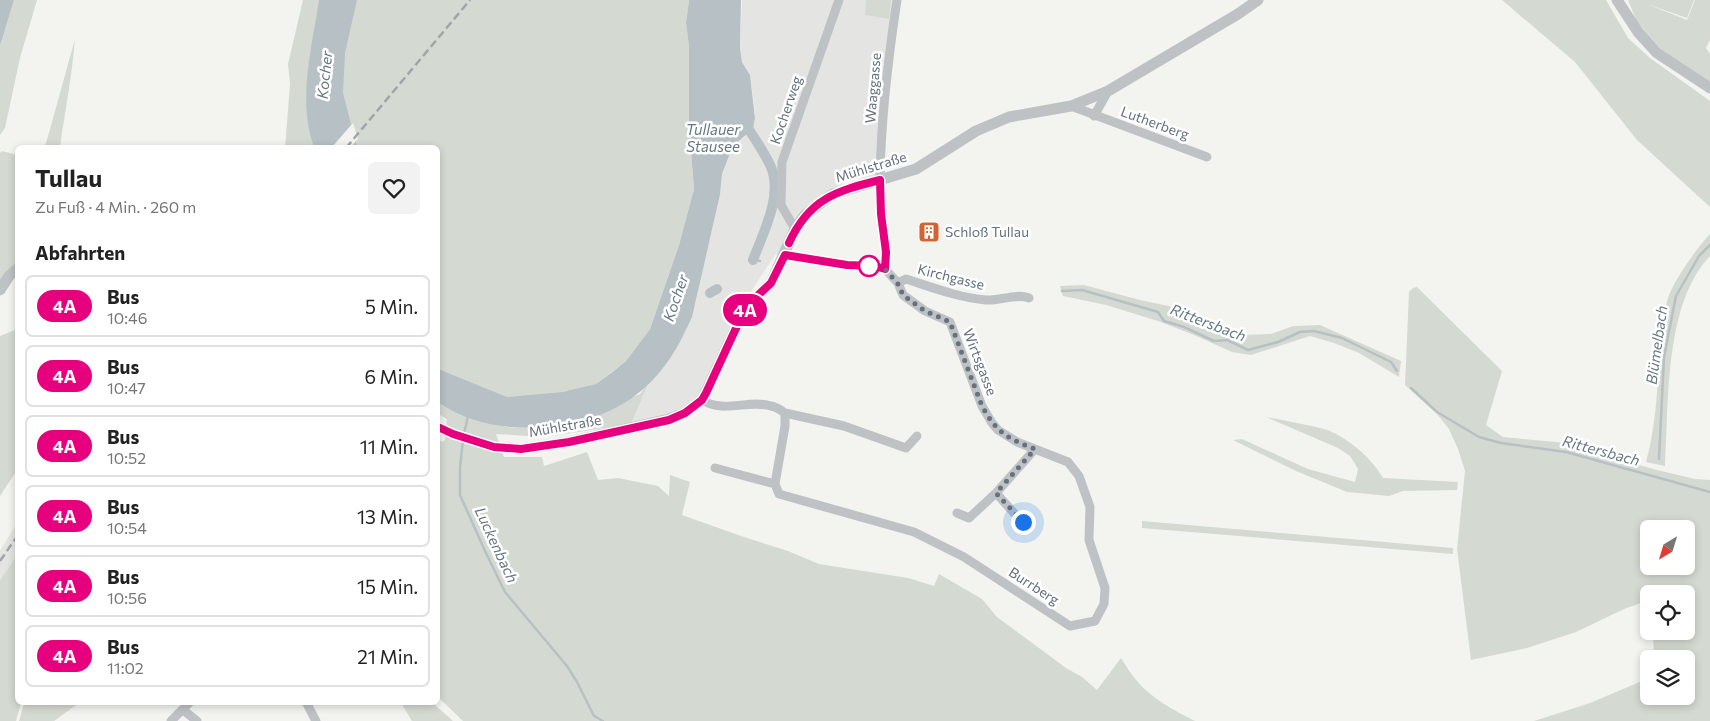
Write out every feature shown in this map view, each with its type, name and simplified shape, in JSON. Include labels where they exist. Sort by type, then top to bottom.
[{"type":"street","name":"Kocherweg","points":[[795,229],[781,205],[782,162],[838,0]]},
{"type":"street","name":"Waaggasse","points":[[885,269],[886,252],[881,214],[880,180],[884,97],[897,0]]},
{"type":"street","name":"Mühlstraße","points":[[440,428],[494,447],[521,449],[569,442],[669,420],[685,413],[702,400],[744,311],[771,283],[795,229],[805,214],[833,194],[916,169],[976,131],[1010,117],[1070,106],[1108,90],[1238,14],[1258,0]]},
{"type":"street","points":[[1617,0],[1638,32],[1657,53],[1710,88]]},
{"type":"street","points":[[1094,116],[1108,90]]},
{"type":"street","name":"Lutherberg","points":[[1070,106],[1207,157]]},
{"type":"street","points":[[785,255],[847,265],[875,266],[885,269]]},
{"type":"street","name":"Kirchgasse","points":[[885,269],[898,284],[906,279],[952,293],[986,300],[1023,296],[1029,298]]},
{"type":"street","points":[[0,290],[15,271]]},
{"type":"street","name":"Wirtsgasse","points":[[898,284],[903,295],[925,311],[950,322],[982,406],[989,418]]},
{"type":"street","points":[[702,400],[718,407],[754,404],[770,406],[785,413],[844,426],[906,448],[917,436]]},
{"type":"street","points":[[775,484],[786,426],[785,413]]},
{"type":"street","name":"Burrberg","points":[[715,468],[775,484],[779,494],[914,532],[964,557],[1070,626],[1095,621],[1104,604],[1105,588],[1088,540],[1090,507],[1079,476],[1068,462],[1017,442],[998,430],[989,418]]},
{"type":"street","points":[[958,513],[969,518],[996,493],[1035,449]]},
{"type":"street","points":[[996,493],[1023,522]]},
{"type":"street","points":[[171,721],[187,705]]},
{"type":"street","points":[[308,705],[316,721]]},
{"type":"street","points":[[183,710],[197,721]]},
{"type":"shaded area","points":[[14,0],[37,0],[20,58],[5,128],[0,135],[0,46]]},
{"type":"shaded area","points":[[303,0],[689,0],[686,23],[689,47],[689,127],[694,189],[679,245],[650,329],[626,361],[596,384],[504,427],[530,428],[567,425],[640,394],[649,382],[631,424],[545,437],[496,434],[504,457],[542,457],[544,466],[587,452],[598,480],[618,478],[658,486],[669,496],[670,475],[690,482],[682,515],[788,551],[819,564],[908,578],[934,586],[939,574],[982,599],[997,617],[1066,668],[1082,677],[1097,690],[1121,658],[1135,678],[1149,693],[1195,721],[463,721],[440,699],[440,440],[442,442],[445,440],[447,419],[440,415],[440,145],[285,145],[290,84],[288,64]]},
{"type":"shaded area","points":[[742,0],[894,0],[893,17],[883,66],[880,176],[849,180],[811,204],[780,253],[775,255],[741,307],[697,398],[681,414],[631,424],[649,382],[661,370],[691,318],[720,195],[722,174],[734,147],[753,129],[755,118],[750,75],[742,61],[740,48]]},
{"type":"shaded area","points":[[866,0],[891,0],[889,19],[865,15]]},
{"type":"shaded area","points":[[1502,0],[1606,0],[1628,38],[1650,58],[1710,101],[1710,207],[1637,140],[1575,62]]},
{"type":"shaded area","points":[[1628,0],[1694,0],[1687,18],[1647,4],[1687,20],[1695,0],[1710,0],[1710,40],[1706,48],[1710,54],[1710,83],[1662,50],[1637,22]]},
{"type":"shaded area","points":[[75,39],[60,145],[46,145]]},
{"type":"shaded area","points":[[2,151],[15,154],[15,266],[0,283],[0,153]]},
{"type":"shaded area","points":[[1710,234],[1710,256],[1695,276],[1684,300],[1677,327],[1669,385],[1665,466],[1646,462],[1652,438],[1662,330],[1668,298],[1680,274]]},
{"type":"shaded area","points":[[1084,285],[1187,310],[1244,335],[1271,334],[1293,326],[1320,325],[1401,361],[1399,377],[1359,353],[1310,336],[1251,355],[1232,352],[1158,321],[1106,305],[1063,296],[1060,286]]},
{"type":"shaded area","points":[[1417,287],[1502,371],[1486,425],[1503,437],[1567,443],[1657,470],[1695,479],[1710,480],[1710,721],[1534,721],[1590,703],[1640,682],[1640,705],[1695,705],[1695,650],[1654,650],[1653,640],[1695,640],[1695,585],[1640,585],[1640,603],[1576,632],[1527,648],[1471,660],[1457,549],[1465,471],[1449,429],[1437,414],[1405,385],[1409,292]]},
{"type":"shaded area","points":[[15,330],[15,473],[0,496],[0,336]]},
{"type":"shaded area","points":[[1266,417],[1317,427],[1332,432],[1358,449],[1373,463],[1383,478],[1458,482],[1457,490],[1403,491],[1389,496],[1347,492],[1296,471],[1233,440],[1242,439],[1308,469],[1355,482],[1358,469],[1350,456],[1338,448]]},
{"type":"shaded area","points":[[1142,521],[1453,548],[1453,554],[1142,528]]},
{"type":"shaded area","points":[[15,526],[15,558],[0,580],[0,551]]},
{"type":"shaded area","points":[[15,558],[15,705],[20,705],[16,721],[0,721],[0,580]]},
{"type":"shaded area","points":[[23,705],[76,705],[54,721],[19,721]]},
{"type":"shaded area","points":[[402,705],[435,705],[453,721],[412,721]]},
{"type":"water","points":[[0,0],[14,0],[0,46]]},
{"type":"water","name":"Kocher","points":[[319,0],[357,0],[345,53],[343,93],[356,145],[313,145],[309,129],[306,92]]},
{"type":"water","name":"Tullauer Stausee","points":[[689,0],[741,0],[740,48],[742,62],[750,75],[755,118],[753,129],[739,141],[729,156],[722,174],[720,195],[692,317],[670,358],[643,390],[626,402],[589,419],[568,424],[532,428],[503,426],[489,424],[450,410],[440,403],[440,370],[507,397],[563,392],[596,384],[626,361],[650,329],[679,245],[694,189],[689,127],[689,47],[686,23]]},
{"type":"pier","points":[[353,123],[358,139],[353,145],[334,145]]},
{"type":"waterway","points":[[743,120],[771,167],[775,190],[770,214],[753,260]]},
{"type":"waterway","name":"Blümelbach","points":[[1659,459],[1664,357],[1676,296],[1699,256],[1710,245]]},
{"type":"waterway","name":"Rittersbach","points":[[753,260],[760,261]]},
{"type":"waterway","points":[[710,293],[717,289]]},
{"type":"waterway","name":"Rittersbach","points":[[1062,291],[1082,290],[1158,312],[1164,321],[1184,327],[1214,341],[1227,340],[1248,350],[1278,342],[1300,332],[1314,331],[1342,338],[1391,362],[1397,371]]},
{"type":"waterway","name":"Rittersbach","points":[[1411,388],[1437,412],[1479,437],[1501,443],[1566,452],[1710,492]]},
{"type":"waterway","name":"Luckenbach","points":[[464,434],[468,416]]},
{"type":"waterway","name":"Luckenbach","points":[[463,440],[460,495],[505,592],[567,666],[594,716],[603,721]]},
{"type":"railway","points":[[349,145],[470,0]]},
{"type":"railway","points":[[0,561],[15,539]]},
{"type":"bus line","name":"4A","points":[[440,428],[494,447],[521,449],[569,442],[644,426],[669,420],[685,413],[702,400],[744,311],[771,283],[785,255],[847,265],[875,266],[885,269],[886,252],[881,214],[880,180],[833,194],[818,204],[805,214],[795,229],[789,243]]},
{"type":"place","name":"Schloß Tullau","points":[[929,232]]},
{"type":"route","points":[[869,266],[885,269],[898,284],[903,295],[925,311],[950,322],[982,406],[992,423],[998,430],[1017,442],[1035,449],[996,493],[1023,522]]}]
